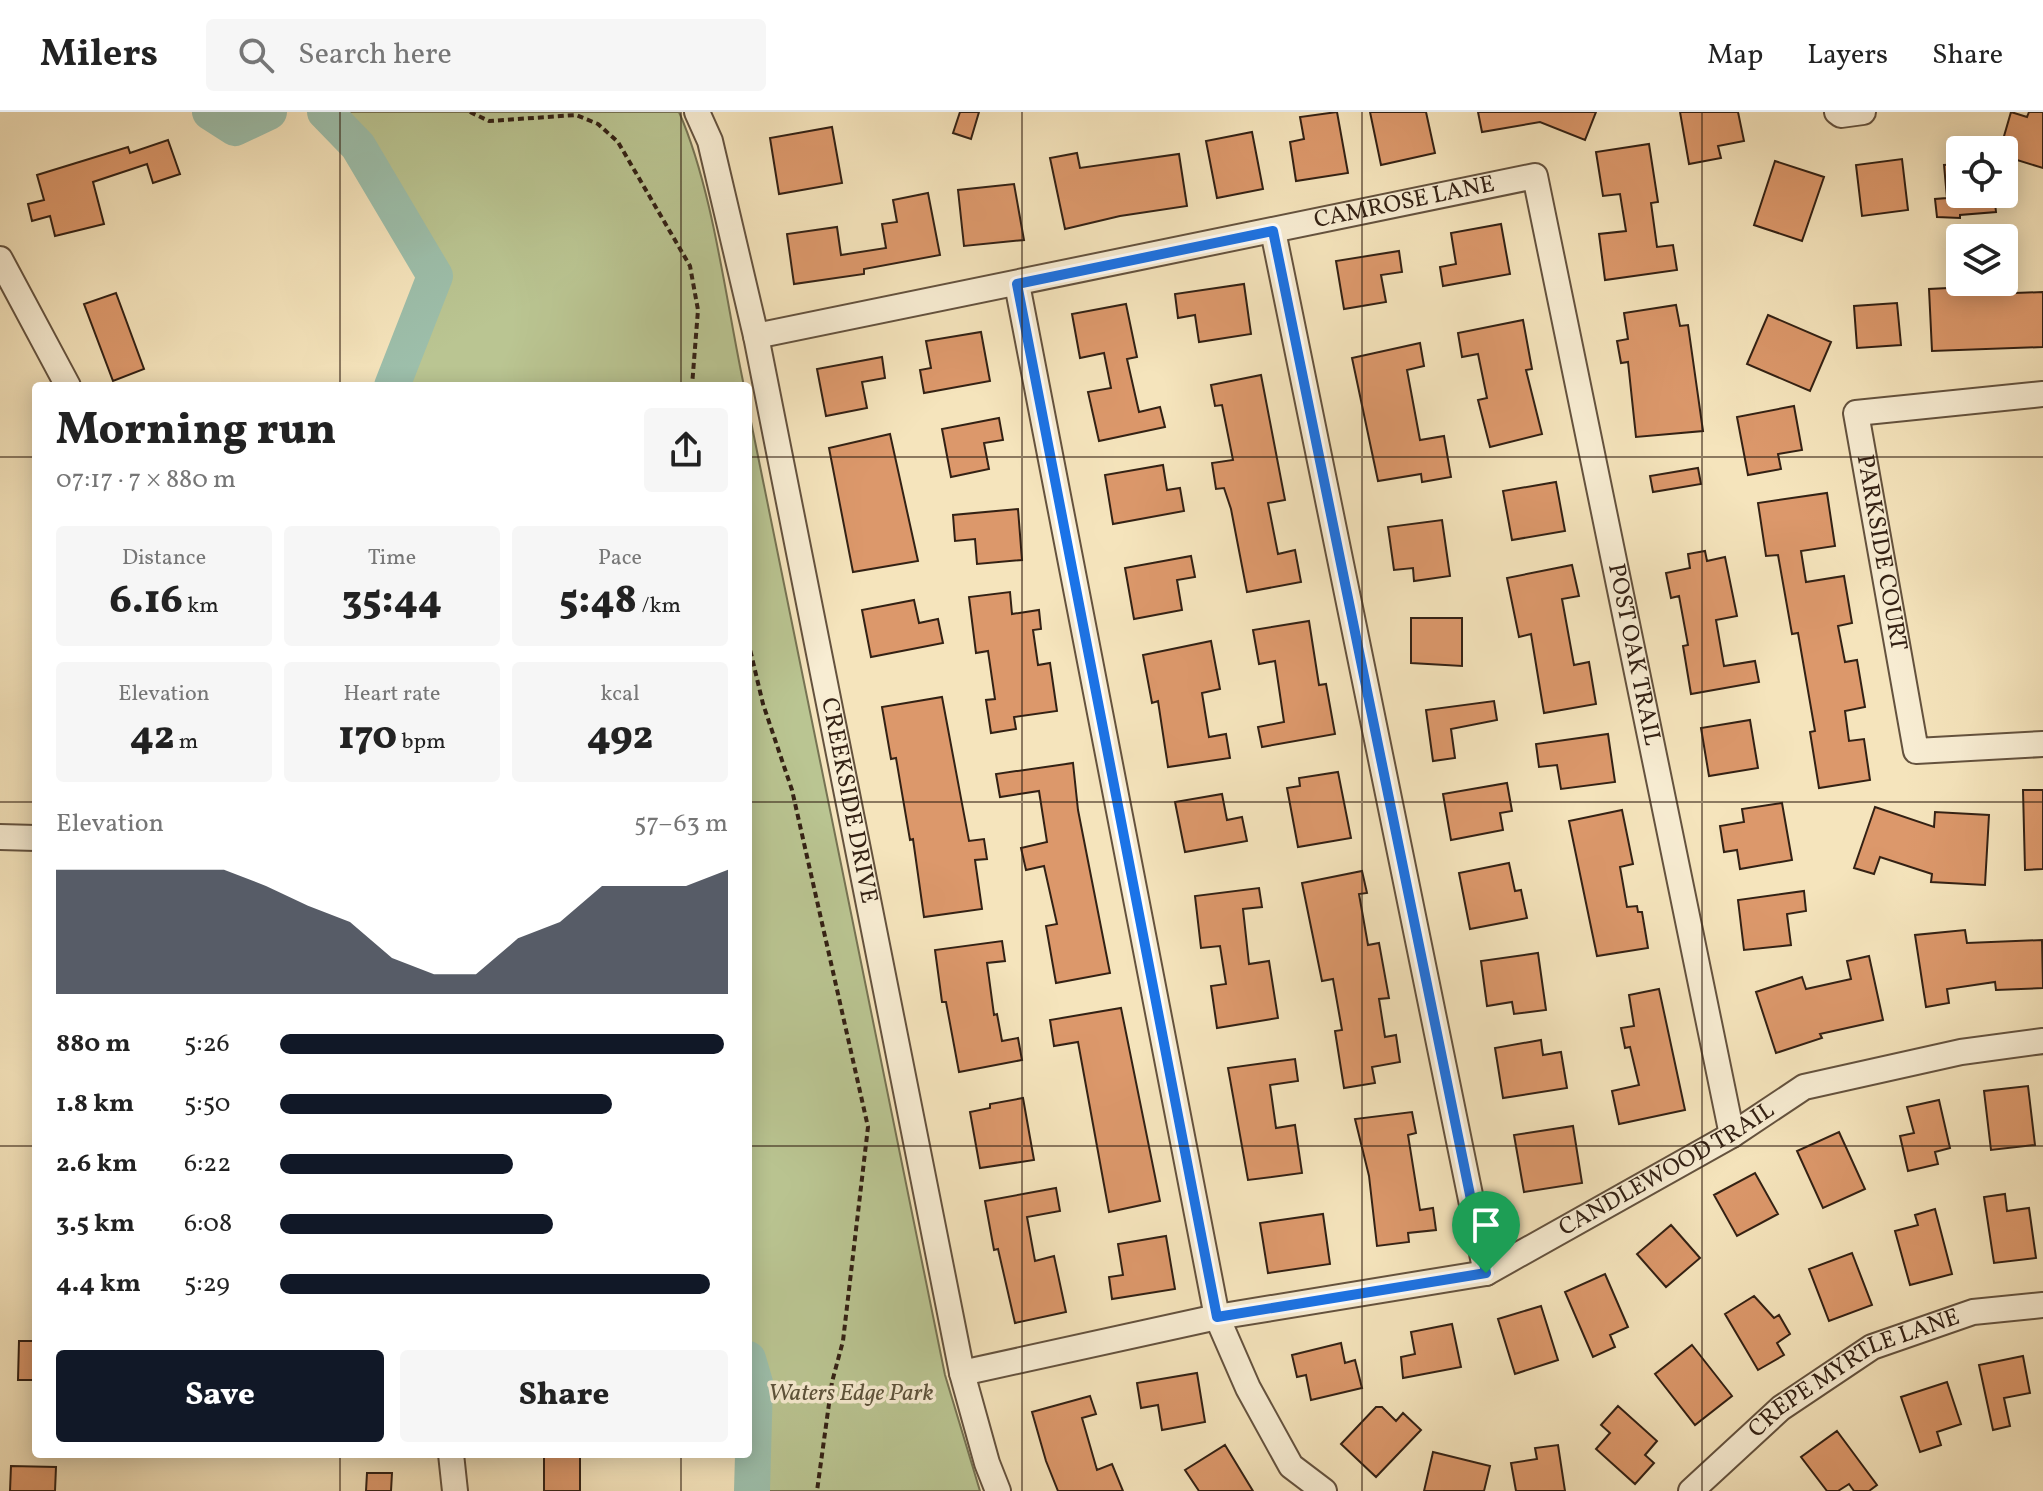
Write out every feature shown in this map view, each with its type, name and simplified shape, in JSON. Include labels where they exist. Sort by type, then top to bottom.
[{"type":"street","name":"CREEKSIDE DRIVE","points":[[697,112],[710,141],[756,336],[962,1373],[998,1491]]},
{"type":"street","points":[[1837,112],[1841,115],[1863,112]]},
{"type":"street","name":"CAMROSE LANE","points":[[756,336],[1535,176]]},
{"type":"street","name":"POST OAK TRAIL","points":[[1535,176],[1732,1135]]},
{"type":"street","points":[[1273,231],[1486,1273]]},
{"type":"street","points":[[0,259],[66,382]]},
{"type":"street","points":[[1017,284],[1217,1317],[1248,1388],[1291,1466],[1324,1491]]},
{"type":"street","name":"PARKSIDE COURT","points":[[2043,394],[1856,413],[1916,751],[2043,744]]},
{"type":"street","points":[[0,837],[32,838]]},
{"type":"street","name":"CANDLEWOOD TRAIL","points":[[962,1373],[1217,1317],[1486,1273],[1732,1135],[1804,1087],[1961,1052],[2043,1041]]},
{"type":"street","name":"CREPE MYRTLE LANE","points":[[1691,1491],[1781,1408],[1872,1347],[1973,1312],[2043,1305]]},
{"type":"street","points":[[451,1458],[455,1491]]},
{"type":"path","points":[[470,112],[489,121],[576,115],[598,124],[618,142],[690,266],[698,310],[692,382]]},
{"type":"path","points":[[752,658],[763,704],[792,790],[868,1127],[843,1341],[832,1382],[817,1491]]},
{"type":"green space","points":[[210,112],[269,112],[235,128]]},
{"type":"green space","points":[[325,112],[679,112],[710,210],[743,382],[394,382],[435,275],[358,146]]},
{"type":"green space","name":"Waters Edge Park","points":[[752,427],[945,1375],[980,1491],[752,1491],[755,1383],[752,1373]]},
{"type":"building","points":[[960,112],[979,112],[971,139],[953,133]]},
{"type":"building","points":[[1337,112],[1348,173],[1296,181],[1290,142],[1304,139],[1300,117]]},
{"type":"building","points":[[1370,112],[1426,112],[1435,153],[1381,165]]},
{"type":"building","points":[[1478,112],[1596,112],[1585,140],[1540,122],[1482,132]]},
{"type":"building","points":[[1680,112],[1738,112],[1744,141],[1718,146],[1721,158],[1689,164]]},
{"type":"building","points":[[2011,112],[2027,117],[2029,112],[2043,112],[2043,168],[2018,160],[2018,136],[2004,136]]},
{"type":"building","points":[[832,127],[842,183],[779,194],[770,138]]},
{"type":"building","points":[[1252,132],[1263,189],[1217,198],[1206,141]]},
{"type":"building","points":[[168,140],[180,174],[153,183],[147,164],[93,182],[104,224],[55,236],[50,216],[32,221],[28,204],[44,200],[37,175],[128,147],[130,153]]},
{"type":"building","points":[[1649,144],[1658,202],[1651,203],[1657,247],[1673,245],[1677,270],[1605,280],[1599,234],[1626,231],[1620,194],[1603,196],[1596,152]]},
{"type":"building","points":[[1077,153],[1080,168],[1179,154],[1187,206],[1120,216],[1065,229],[1050,158]]},
{"type":"building","points":[[1902,159],[1908,210],[1862,216],[1856,165]]},
{"type":"building","points":[[1775,161],[1824,177],[1802,241],[1754,225]]},
{"type":"building","points":[[1014,184],[1024,240],[964,246],[958,190]]},
{"type":"building","points":[[928,193],[940,255],[864,269],[864,274],[794,284],[787,234],[837,227],[841,255],[886,248],[882,224],[897,222],[893,200]]},
{"type":"building","points":[[1946,198],[1946,208],[1996,208],[1996,212],[1960,215],[1960,218],[1937,217],[1935,199]]},
{"type":"building","points":[[1501,224],[1510,274],[1443,286],[1440,267],[1456,264],[1451,233]]},
{"type":"building","points":[[1399,251],[1402,272],[1381,275],[1386,302],[1344,309],[1336,261]]},
{"type":"building","points":[[1244,284],[1251,334],[1199,342],[1195,315],[1178,318],[1175,294]]},
{"type":"building","points":[[1946,288],[1946,296],[2018,296],[2018,293],[2043,292],[2043,347],[1932,351],[1929,289]]},
{"type":"building","points":[[116,293],[144,369],[113,381],[84,304]]},
{"type":"building","points":[[1897,303],[1901,345],[1857,348],[1854,306]]},
{"type":"building","points":[[1126,304],[1137,357],[1127,359],[1139,412],[1160,407],[1165,427],[1099,441],[1088,392],[1111,388],[1104,353],[1080,358],[1072,314]]},
{"type":"building","points":[[1676,305],[1680,326],[1688,325],[1703,431],[1636,437],[1628,362],[1621,363],[1617,341],[1628,339],[1624,313]]},
{"type":"building","points":[[1768,315],[1831,342],[1810,391],[1747,364]]},
{"type":"building","points":[[1523,320],[1532,369],[1526,370],[1542,434],[1490,447],[1478,400],[1487,398],[1478,354],[1462,357],[1458,333]]},
{"type":"building","points":[[981,332],[990,381],[924,393],[920,370],[931,368],[926,341]]},
{"type":"building","points":[[1420,343],[1424,366],[1407,370],[1420,440],[1444,436],[1451,477],[1422,482],[1421,474],[1378,481],[1352,358]]},
{"type":"building","points":[[882,357],[885,378],[862,382],[867,408],[826,416],[817,369]]},
{"type":"building","points":[[1261,375],[1285,500],[1268,503],[1278,554],[1295,550],[1301,582],[1247,592],[1231,509],[1224,488],[1216,489],[1212,463],[1233,460],[1222,405],[1215,406],[1211,385]]},
{"type":"building","points":[[1794,406],[1802,450],[1778,454],[1781,469],[1748,475],[1737,417]]},
{"type":"building","points":[[999,418],[1003,440],[984,443],[989,469],[951,477],[942,429]]},
{"type":"building","points":[[890,434],[918,561],[853,572],[829,448]]},
{"type":"building","points":[[1163,465],[1167,490],[1180,488],[1184,511],[1113,524],[1105,475]]},
{"type":"building","points":[[1698,468],[1701,484],[1653,492],[1650,476]]},
{"type":"building","points":[[1556,482],[1565,531],[1512,540],[1503,491]]},
{"type":"building","points":[[1827,493],[1835,546],[1801,551],[1806,582],[1844,576],[1852,623],[1838,626],[1845,662],[1857,660],[1865,707],[1845,711],[1849,741],[1864,739],[1870,780],[1819,788],[1810,732],[1815,731],[1798,633],[1792,634],[1778,555],[1766,556],[1758,503]]},
{"type":"building","points":[[1018,509],[1022,560],[977,564],[975,539],[955,541],[953,515]]},
{"type":"building","points":[[1442,520],[1450,576],[1414,581],[1413,568],[1394,570],[1388,527]]},
{"type":"building","points":[[1705,551],[1707,561],[1725,557],[1737,616],[1716,620],[1724,666],[1755,661],[1759,682],[1691,694],[1683,646],[1688,645],[1679,596],[1671,598],[1666,573],[1690,568],[1688,554]]},
{"type":"building","points":[[1191,556],[1195,577],[1177,580],[1182,610],[1134,619],[1125,568]]},
{"type":"building","points":[[1572,565],[1579,596],[1562,599],[1574,665],[1589,662],[1596,704],[1544,713],[1531,634],[1519,637],[1507,578]]},
{"type":"building","points":[[1010,592],[1012,614],[1039,610],[1041,629],[1033,630],[1038,665],[1050,663],[1057,711],[1014,717],[1016,729],[991,733],[986,700],[995,699],[988,651],[976,653],[969,597]]},
{"type":"building","points":[[914,600],[919,623],[938,619],[943,643],[871,657],[862,610]]},
{"type":"building","points":[[1411,618],[1462,618],[1462,666],[1411,663]]},
{"type":"building","points":[[1309,621],[1319,685],[1326,684],[1335,734],[1262,747],[1258,727],[1284,722],[1275,661],[1259,664],[1253,630]]},
{"type":"building","points":[[1211,641],[1220,689],[1202,693],[1209,737],[1226,734],[1230,758],[1168,767],[1158,701],[1152,703],[1143,655]]},
{"type":"building","points":[[942,697],[969,841],[984,839],[987,859],[975,860],[982,909],[924,917],[913,839],[910,840],[896,758],[891,759],[882,707]]},
{"type":"building","points":[[1494,701],[1497,720],[1451,729],[1455,758],[1433,761],[1426,710]]},
{"type":"building","points":[[1750,720],[1758,768],[1709,776],[1701,728]]},
{"type":"building","points":[[1608,734],[1615,782],[1561,789],[1557,765],[1539,767],[1536,744]]},
{"type":"building","points":[[1073,763],[1078,810],[1110,973],[1056,983],[1046,926],[1057,924],[1044,866],[1026,870],[1021,848],[1047,842],[1039,791],[1000,797],[996,774]]},
{"type":"building","points":[[1338,772],[1351,838],[1298,847],[1287,788],[1300,786],[1299,778]]},
{"type":"building","points":[[1507,783],[1512,811],[1500,813],[1503,830],[1451,840],[1443,794]]},
{"type":"building","points":[[2023,790],[2043,790],[2043,869],[2025,870]]},
{"type":"building","points":[[1222,794],[1227,820],[1242,817],[1247,841],[1185,852],[1175,802]]},
{"type":"building","points":[[1782,803],[1792,860],[1740,869],[1737,850],[1724,852],[1720,826],[1744,822],[1742,809]]},
{"type":"building","points":[[1875,807],[1934,827],[1935,812],[1989,815],[1985,885],[1931,882],[1932,874],[1880,857],[1874,874],[1854,868]]},
{"type":"building","points":[[1622,810],[1633,864],[1620,867],[1627,907],[1637,906],[1638,912],[1642,912],[1648,948],[1597,956],[1569,821]]},
{"type":"building","points":[[1509,863],[1515,891],[1521,890],[1527,918],[1470,929],[1459,873]]},
{"type":"building","points":[[1362,871],[1367,893],[1359,894],[1368,945],[1379,943],[1389,998],[1379,999],[1385,1037],[1396,1035],[1400,1062],[1372,1067],[1375,1083],[1344,1088],[1335,1031],[1342,1030],[1333,979],[1322,981],[1302,883]]},
{"type":"building","points":[[1259,888],[1262,907],[1243,909],[1249,964],[1269,961],[1278,1018],[1217,1028],[1211,986],[1226,984],[1220,946],[1201,948],[1195,896]]},
{"type":"building","points":[[1804,891],[1806,911],[1787,914],[1791,945],[1744,950],[1738,900]]},
{"type":"building","points":[[1965,930],[1967,943],[2042,940],[2043,988],[1996,990],[1995,982],[1947,989],[1949,1003],[1926,1007],[1915,935]]},
{"type":"building","points":[[1002,941],[1005,961],[987,963],[994,1015],[997,1014],[1002,1041],[1018,1038],[1022,1060],[959,1072],[946,1002],[942,1002],[935,950]]},
{"type":"building","points":[[1538,953],[1546,1010],[1514,1014],[1512,1002],[1487,1006],[1481,961]]},
{"type":"building","points":[[1869,956],[1883,1020],[1820,1034],[1822,1038],[1776,1053],[1756,992],[1802,977],[1806,989],[1851,979],[1847,961]]},
{"type":"building","points":[[1659,989],[1685,1110],[1619,1124],[1612,1091],[1639,1085],[1630,1047],[1625,1048],[1621,1028],[1634,1026],[1629,995]]},
{"type":"building","points":[[1121,1008],[1160,1201],[1109,1212],[1078,1042],[1054,1046],[1050,1020]]},
{"type":"building","points":[[1541,1040],[1543,1055],[1561,1052],[1567,1088],[1503,1098],[1495,1048]]},
{"type":"building","points":[[1295,1059],[1298,1081],[1270,1085],[1276,1128],[1295,1125],[1302,1173],[1248,1180],[1228,1068]]},
{"type":"building","points":[[2028,1086],[2035,1145],[1991,1150],[1984,1091]]},
{"type":"building","points":[[1023,1098],[1034,1160],[980,1168],[970,1112],[990,1108],[990,1104]]},
{"type":"building","points":[[1939,1100],[1950,1148],[1935,1152],[1938,1164],[1908,1171],[1900,1136],[1914,1133],[1907,1107]]},
{"type":"building","points":[[1412,1112],[1416,1133],[1408,1135],[1420,1210],[1433,1208],[1436,1230],[1408,1233],[1409,1242],[1377,1246],[1369,1176],[1355,1119]]},
{"type":"building","points":[[1573,1126],[1582,1183],[1524,1192],[1514,1135]]},
{"type":"building","points":[[1839,1132],[1865,1189],[1823,1208],[1797,1151]]},
{"type":"building","points":[[1755,1173],[1778,1214],[1737,1236],[1714,1195]]},
{"type":"building","points":[[1056,1188],[1060,1211],[1027,1217],[1035,1261],[1054,1256],[1066,1312],[1015,1323],[998,1249],[994,1250],[985,1201]]},
{"type":"building","points":[[2005,1194],[2007,1211],[2029,1208],[2036,1258],[1994,1263],[1984,1197]]},
{"type":"building","points":[[1935,1209],[1952,1274],[1910,1285],[1895,1231],[1918,1225],[1915,1215]]},
{"type":"building","points":[[1323,1214],[1330,1264],[1268,1273],[1260,1223]]},
{"type":"building","points":[[1671,1225],[1700,1258],[1666,1287],[1637,1254]]},
{"type":"building","points":[[1166,1236],[1175,1289],[1112,1299],[1109,1277],[1123,1275],[1118,1244]]},
{"type":"building","points":[[1852,1253],[1872,1305],[1829,1321],[1809,1269]]},
{"type":"building","points":[[1605,1274],[1628,1327],[1610,1335],[1615,1347],[1593,1357],[1565,1292]]},
{"type":"building","points":[[1754,1296],[1774,1318],[1779,1315],[1790,1334],[1777,1343],[1784,1355],[1758,1370],[1725,1314]]},
{"type":"building","points":[[1541,1306],[1558,1360],[1515,1374],[1498,1319]]},
{"type":"building","points":[[1452,1324],[1461,1367],[1403,1378],[1401,1357],[1415,1354],[1411,1332]]},
{"type":"building","points":[[19,1341],[32,1341],[32,1380],[18,1380]]},
{"type":"building","points":[[1341,1343],[1345,1363],[1355,1360],[1362,1388],[1311,1400],[1306,1375],[1297,1377],[1292,1355]]},
{"type":"building","points":[[1692,1345],[1732,1396],[1695,1425],[1655,1374]]},
{"type":"building","points":[[2023,1356],[2030,1393],[2004,1398],[2010,1426],[1993,1430],[1979,1365]]},
{"type":"building","points":[[1197,1373],[1205,1422],[1162,1430],[1158,1405],[1141,1408],[1137,1383]]},
{"type":"building","points":[[1947,1382],[1961,1424],[1937,1432],[1941,1445],[1920,1452],[1901,1397]]},
{"type":"building","points":[[1090,1396],[1096,1414],[1082,1418],[1097,1470],[1112,1464],[1123,1491],[1058,1491],[1046,1461],[1032,1412]]},
{"type":"building","points":[[1618,1406],[1657,1441],[1645,1455],[1654,1463],[1635,1484],[1596,1449],[1610,1433],[1601,1425]]},
{"type":"building","points":[[1376,1407],[1382,1407],[1396,1421],[1403,1413],[1421,1430],[1376,1477],[1341,1444]]},
{"type":"building","points":[[1837,1431],[1877,1485],[1869,1491],[1854,1491],[1849,1484],[1838,1491],[1827,1491],[1801,1457]]},
{"type":"building","points":[[1225,1445],[1253,1491],[1199,1491],[1185,1470]]},
{"type":"building","points":[[1558,1445],[1565,1491],[1516,1491],[1511,1463],[1537,1459],[1535,1448]]},
{"type":"building","points":[[1433,1452],[1490,1466],[1484,1491],[1424,1491]]},
{"type":"building","points":[[544,1458],[580,1458],[580,1491],[544,1491]]},
{"type":"building","points":[[11,1466],[56,1467],[55,1491],[10,1491]]},
{"type":"building","points":[[367,1473],[392,1473],[391,1491],[366,1491]]},
{"type":"waterway","points":[[210,112],[235,128],[269,112]]},
{"type":"waterway","points":[[325,112],[358,146],[435,276],[394,382]]},
{"type":"waterway","points":[[752,1373],[755,1383],[752,1491]]},
{"type":"route","points":[[1273,231],[1486,1273],[1217,1317],[1017,284],[1273,231]]}]
